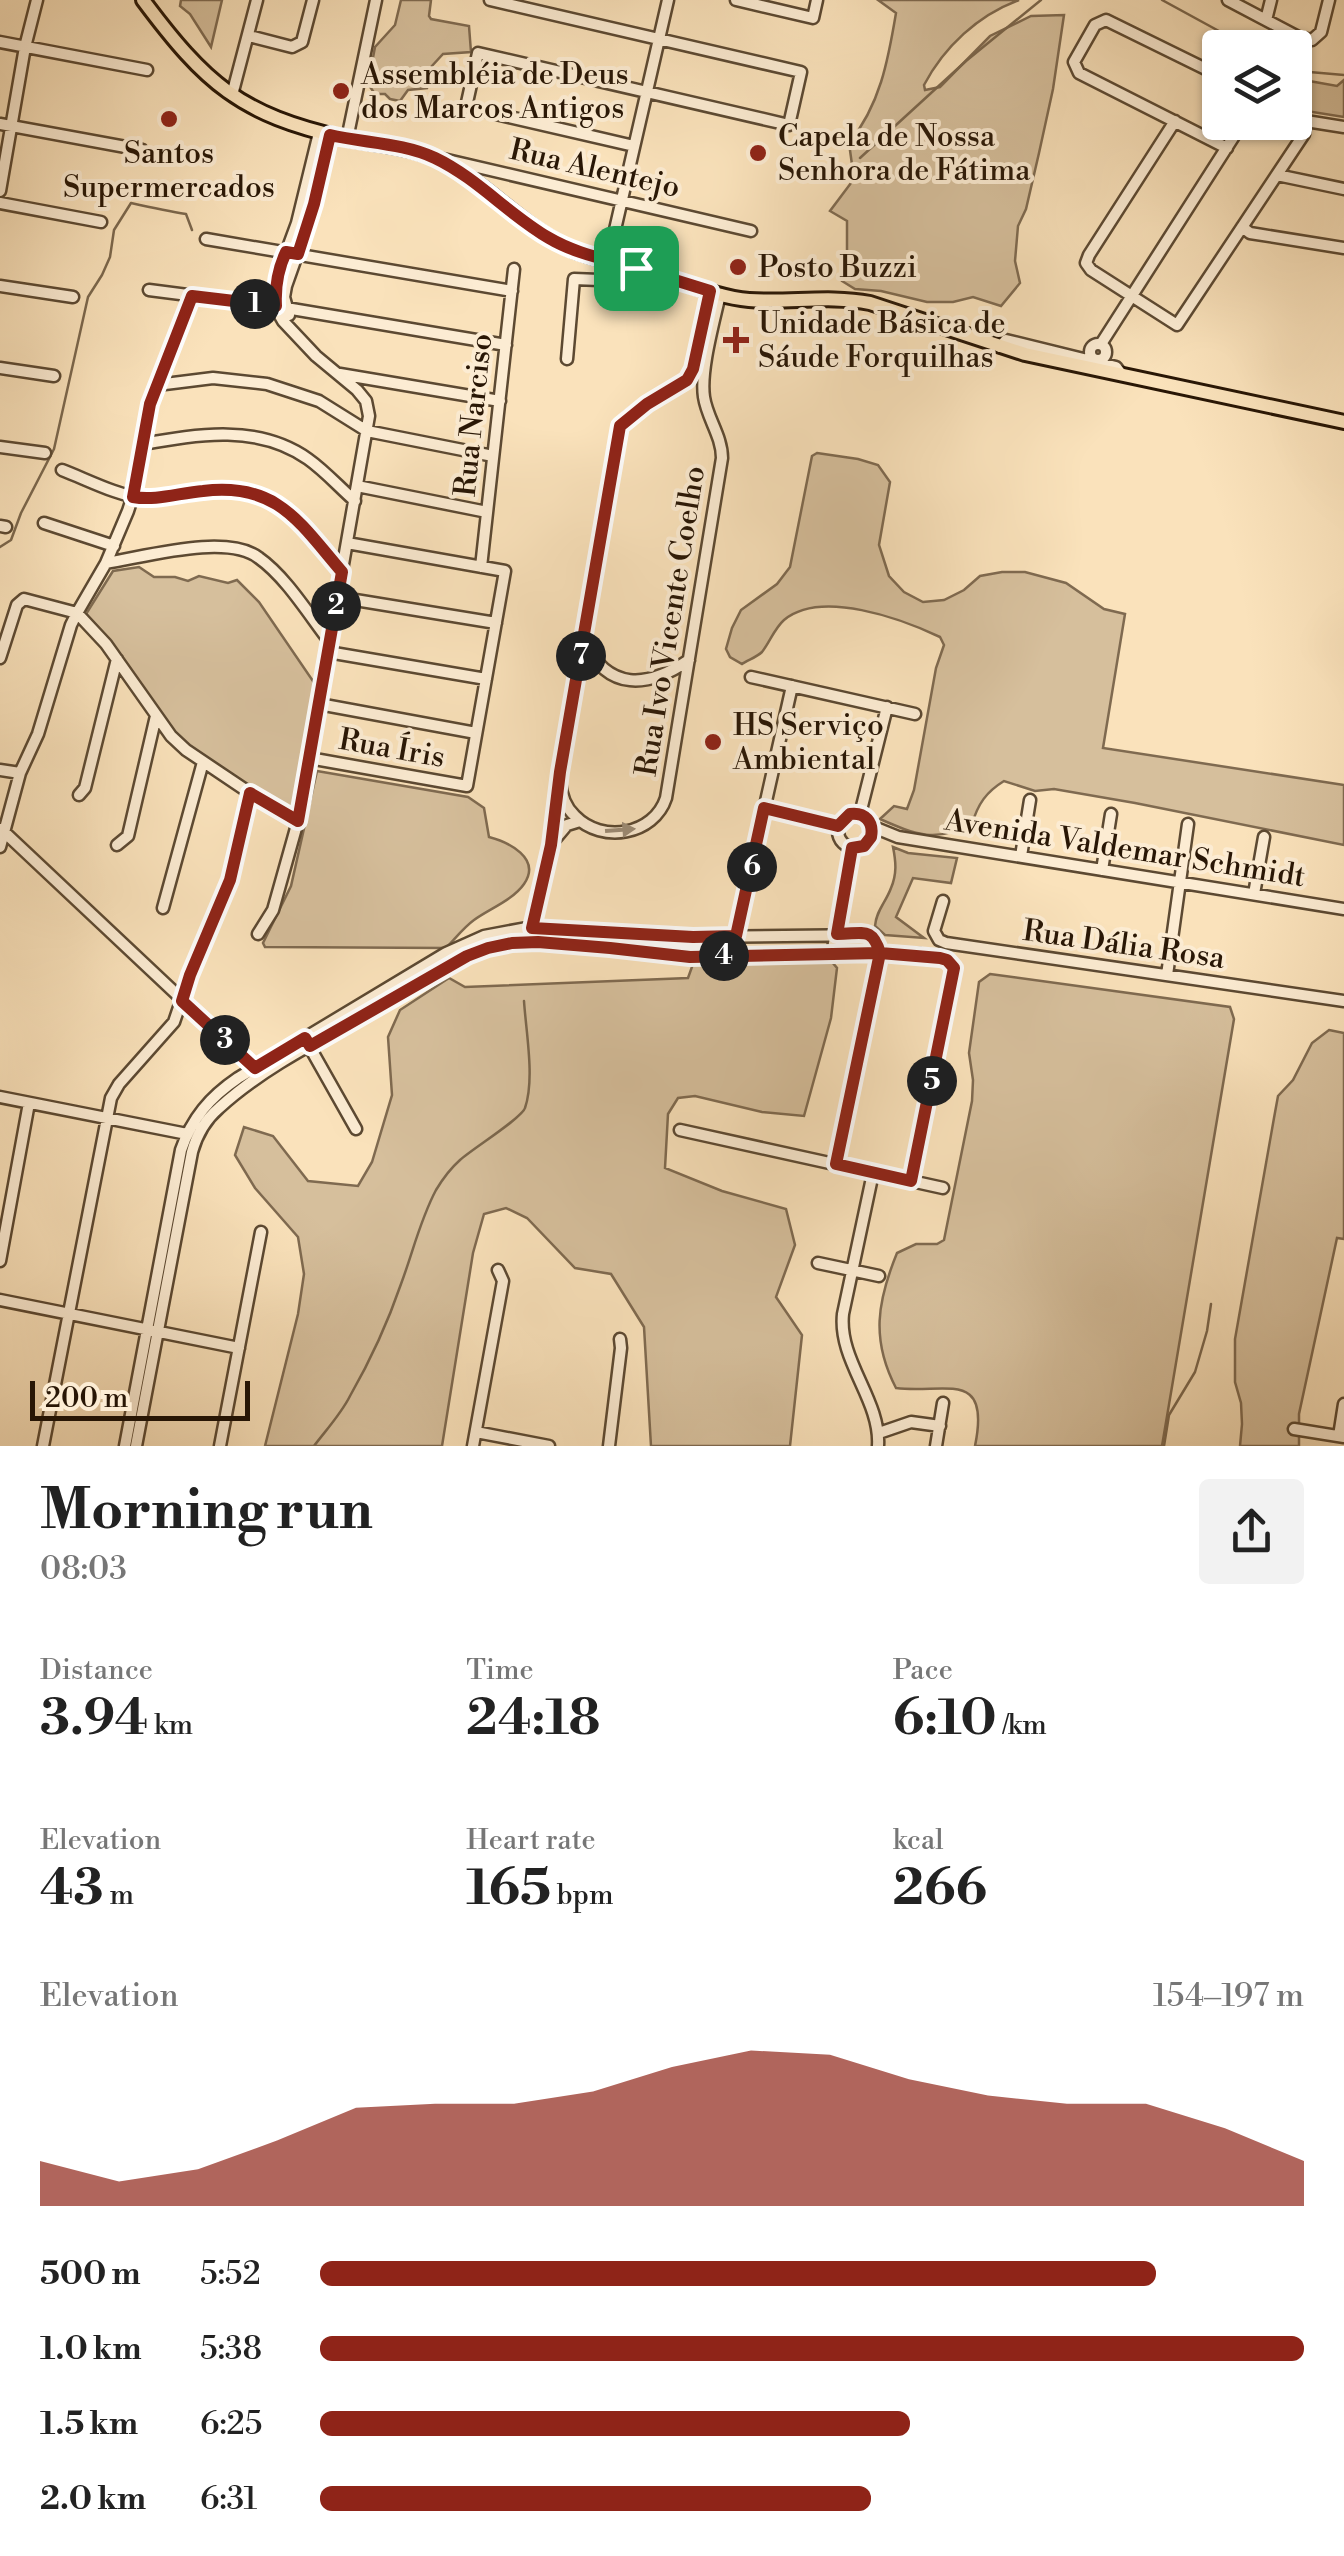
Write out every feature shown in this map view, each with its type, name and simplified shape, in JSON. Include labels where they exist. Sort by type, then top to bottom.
[{"type":"main road","points":[[143,0],[194,64],[232,96],[292,125],[428,155],[550,238],[578,252],[754,300],[870,303],[1000,347],[1344,422]]},
{"type":"street","points":[[0,191],[6,125],[37,4],[46,0]]},
{"type":"street","points":[[232,96],[257,0]]},
{"type":"street","points":[[249,36],[292,48],[298,46],[313,0]]},
{"type":"street","points":[[347,139],[376,0]]},
{"type":"street","points":[[490,0],[800,72],[789,125],[478,53],[466,107],[634,146]]},
{"type":"street","points":[[608,260],[668,0]]},
{"type":"street","points":[[736,0],[813,18],[817,0]]},
{"type":"street","points":[[1228,0],[1285,30]]},
{"type":"street","points":[[1266,20],[1271,0]]},
{"type":"street","points":[[1312,40],[1318,38],[1324,26],[1330,0]]},
{"type":"street","points":[[1202,67],[1114,22],[1102,20],[1095,25],[1074,66],[1079,73],[1227,148]]},
{"type":"street","points":[[0,42],[147,70]]},
{"type":"street","points":[[1312,120],[1344,127]]},
{"type":"street","points":[[1175,122],[1086,263],[1089,269],[1177,325],[1300,140]]},
{"type":"street","points":[[6,125],[142,150]]},
{"type":"street","points":[[258,934],[273,910],[298,821],[369,416],[366,401],[284,322],[276,286],[314,204],[325,134]]},
{"type":"street","points":[[1094,361],[1105,356],[1106,348],[1101,344],[1232,140]]},
{"type":"street","name":"Rua Alentejo","points":[[428,155],[751,230]]},
{"type":"street","points":[[474,184],[472,174],[478,167]]},
{"type":"street","points":[[1277,175],[1344,188]]},
{"type":"street","points":[[0,203],[101,222]]},
{"type":"street","points":[[1242,228],[1250,233],[1344,248]]},
{"type":"street","points":[[206,238],[512,290]]},
{"type":"street","points":[[567,359],[574,279],[626,281],[636,268]]},
{"type":"street","name":"Rua Narciso","points":[[481,567],[514,269]]},
{"type":"street","points":[[0,286],[73,297]]},
{"type":"street","points":[[149,290],[506,346]]},
{"type":"street","points":[[532,928],[551,845],[620,426],[687,380],[715,292]]},
{"type":"street","name":"Rua Ivo Vicente Coelho","points":[[580,821],[605,832],[626,831],[646,824],[664,805],[722,458],[702,384],[715,292]]},
{"type":"street","points":[[0,847],[20,774],[77,613],[106,563],[133,497],[150,404],[192,296]]},
{"type":"street","points":[[1000,347],[1006,340],[1116,367],[1122,376]]},
{"type":"street","points":[[0,368],[54,376]]},
{"type":"street","points":[[340,374],[500,402]]},
{"type":"street","points":[[157,385],[213,378],[284,388],[319,401],[367,432],[494,456]]},
{"type":"street","points":[[687,380],[702,384]]},
{"type":"street","points":[[143,444],[216,433],[266,441],[310,460],[354,501]]},
{"type":"street","points":[[0,446],[44,453]]},
{"type":"street","points":[[62,470],[147,499],[226,490],[269,499],[295,518],[342,572]]},
{"type":"street","points":[[357,486],[487,512]]},
{"type":"street","points":[[44,523],[114,546]]},
{"type":"street","points":[[318,704],[476,733],[496,624],[505,571],[347,543]]},
{"type":"street","points":[[106,563],[213,546],[242,549],[257,556],[274,572],[329,647],[486,679]]},
{"type":"street","points":[[338,597],[496,624]]},
{"type":"street","points":[[0,658],[17,605],[24,599],[77,613],[96,630],[171,736],[203,762],[298,821]]},
{"type":"street","points":[[584,640],[599,663],[628,680],[656,678],[689,660]]},
{"type":"street","points":[[79,795],[85,788],[117,659]]},
{"type":"street","points":[[751,677],[915,714]]},
{"type":"street","points":[[732,956],[792,686]]},
{"type":"street","points":[[860,814],[887,708]]},
{"type":"street","points":[[117,845],[128,836],[156,716]]},
{"type":"street","name":"Rua Íris","points":[[309,758],[466,786],[476,733]]},
{"type":"street","points":[[163,908],[203,762]]},
{"type":"street","points":[[0,770],[20,774]]},
{"type":"street","points":[[551,845],[567,825],[580,821],[568,808],[560,781]]},
{"type":"street","points":[[43,1446],[114,1090],[174,1022],[230,880],[250,793]]},
{"type":"street","points":[[1021,856],[1030,800]]},
{"type":"street","points":[[764,808],[838,826]]},
{"type":"street","points":[[860,814],[844,817],[838,826],[838,837],[846,846],[858,848],[898,836]]},
{"type":"street","points":[[860,814],[872,826],[898,836]]},
{"type":"street","points":[[1102,870],[1111,814]]},
{"type":"street","points":[[1167,976],[1188,824]]},
{"type":"street","points":[[868,842],[872,826]]},
{"type":"street","points":[[2,829],[255,1068]]},
{"type":"street","name":"Avenida Valdemar Schmidt","points":[[898,836],[1344,909]]},
{"type":"street","points":[[1254,894],[1264,837]]},
{"type":"street","points":[[832,954],[852,848]]},
{"type":"street","name":"Rua Dália Rosa","points":[[942,901],[934,931],[946,943],[1344,1001]]},
{"type":"street","points":[[124,1446],[198,1133],[242,1088],[446,954],[532,928],[693,937],[874,936],[880,953],[836,1164]]},
{"type":"street","points":[[610,948],[617,938],[612,932]]},
{"type":"street","points":[[136,1446],[181,1150],[196,1118],[212,1098],[255,1068],[453,964],[486,942],[610,948],[690,957],[880,953],[947,960],[954,973],[911,1181]]},
{"type":"street","points":[[308,1042],[356,1129]]},
{"type":"street","points":[[0,1098],[187,1134]]},
{"type":"street","points":[[0,1260],[29,1103]]},
{"type":"street","points":[[680,1130],[943,1188]]},
{"type":"street","points":[[873,1172],[842,1332],[878,1440],[911,1422],[940,1426]]},
{"type":"street","points":[[220,1446],[261,1232]]},
{"type":"street","points":[[818,1263],[879,1276]]},
{"type":"street","points":[[473,1446],[502,1280],[498,1270]]},
{"type":"street","points":[[0,1300],[239,1348]]},
{"type":"street","points":[[609,1446],[620,1339]]},
{"type":"street","points":[[936,1446],[943,1403]]},
{"type":"street","points":[[1294,1428],[1341,1437],[1344,1404]]},
{"type":"street","points":[[476,1432],[548,1446]]},
{"type":"shaded area","points":[[181,0],[222,0],[211,47],[190,14],[180,6]]},
{"type":"shaded area","points":[[401,0],[431,0],[431,19],[469,26],[471,52],[443,54],[431,67],[427,88],[408,90],[400,101],[375,94],[368,84],[375,47],[395,25]]},
{"type":"shaded area","points":[[878,0],[1019,0],[976,23],[952,45],[932,71],[925,90],[940,87],[990,36],[1031,16],[1064,15],[1053,89],[1026,209],[1018,226],[1015,261],[1020,283],[1001,306],[973,297],[927,302],[855,289],[842,281],[847,261],[847,221],[830,211],[854,179],[849,143],[868,113],[886,65],[896,13]]},
{"type":"shaded area","points":[[1344,80],[1344,117],[1312,112],[1312,82],[1337,86]]},
{"type":"shaded area","points":[[817,453],[878,465],[890,482],[879,545],[889,576],[904,592],[923,602],[944,600],[980,576],[1025,572],[1066,583],[1104,609],[1125,614],[1103,748],[1344,785],[1344,845],[1135,803],[1054,789],[1035,791],[1004,781],[984,799],[972,824],[959,830],[926,835],[880,819],[894,806],[907,809],[914,790],[936,668],[944,645],[940,637],[862,610],[819,607],[784,620],[762,652],[742,664],[730,657],[726,649],[741,610],[777,584],[790,567],[812,456]]},
{"type":"shaded area","points":[[139,567],[154,577],[188,581],[199,576],[228,583],[237,580],[259,602],[315,684],[294,808],[248,786],[175,733],[86,614],[113,571]]},
{"type":"shaded area","points":[[317,771],[468,797],[484,808],[489,837],[513,847],[526,859],[529,866],[524,884],[507,900],[470,923],[446,948],[265,947],[263,943],[291,886]]},
{"type":"shaded area","points":[[893,847],[908,853],[957,858],[951,883],[913,878],[896,917],[924,938],[885,935],[875,926],[894,878]]},
{"type":"shaded area","points":[[832,962],[837,968],[831,1018],[804,1116],[762,1112],[695,1096],[678,1098],[668,1114],[665,1168],[722,1191],[786,1209],[795,1245],[776,1297],[802,1335],[790,1446],[651,1446],[644,1327],[611,1274],[575,1268],[527,1218],[506,1208],[484,1214],[473,1253],[442,1446],[265,1446],[304,1274],[298,1237],[255,1188],[235,1155],[244,1127],[273,1136],[308,1181],[358,1186],[372,1162],[392,1095],[388,1037],[400,1010],[449,978],[465,987],[688,978],[693,964]]},
{"type":"shaded area","points":[[990,974],[1230,1007],[1234,1019],[1162,1446],[975,1446],[978,1421],[970,1395],[947,1388],[896,1388],[888,1370],[880,1337],[885,1288],[897,1253],[916,1244],[944,1240],[972,1101],[969,1053],[979,982]]},
{"type":"shaded area","points":[[1329,1030],[1344,1033],[1344,1239],[1337,1238],[1299,1414],[1299,1446],[1240,1446],[1242,1424],[1235,1382],[1235,1339],[1278,1096],[1293,1080],[1312,1043]]},
{"type":"waterway","points":[[860,158],[966,61],[1041,0]]},
{"type":"waterway","points":[[1162,0],[1217,30]]},
{"type":"waterway","points":[[1312,72],[1344,75]]},
{"type":"waterway","points":[[0,547],[11,540],[54,449],[88,297],[110,257],[114,230],[131,203],[186,214],[192,230]]},
{"type":"waterway","points":[[314,1446],[342,1409],[371,1355],[438,1186],[460,1160],[525,1108],[530,1070],[524,1001]]},
{"type":"waterway","points":[[1164,1446],[1169,1415],[1195,1372],[1211,1304]]},
{"type":"place","name":"Assembléia de Deus dos Marcos Antigos","points":[[341,91]]},
{"type":"place","name":"Santos Supermercados","points":[[169,119]]},
{"type":"place","name":"Capela de Nossa Senhora de Fátima","points":[[758,153]]},
{"type":"place","name":"Posto Buzzi","points":[[738,267]]},
{"type":"place","name":"Unidade Básica de Sáude Forquilhas","points":[[736,340]]},
{"type":"place","name":"HS Serviço Ambiental","points":[[713,742]]},
{"type":"route","points":[[636,268],[561,244],[428,155],[330,135],[298,254],[286,252],[283,259],[276,306],[192,296],[150,404],[133,497],[147,499],[226,490],[269,499],[286,509],[342,572],[298,821],[250,793],[230,880],[182,1001],[255,1068],[305,1038],[310,1046],[467,956],[500,945],[538,942],[690,957],[880,953],[836,1164],[911,1181],[954,968],[940,958],[880,953],[870,934],[837,934],[852,848],[864,846],[871,837],[872,826],[865,817],[850,814],[838,826],[764,808],[736,936],[532,928],[551,845],[620,426],[687,380],[693,369],[710,291],[636,268]]}]
